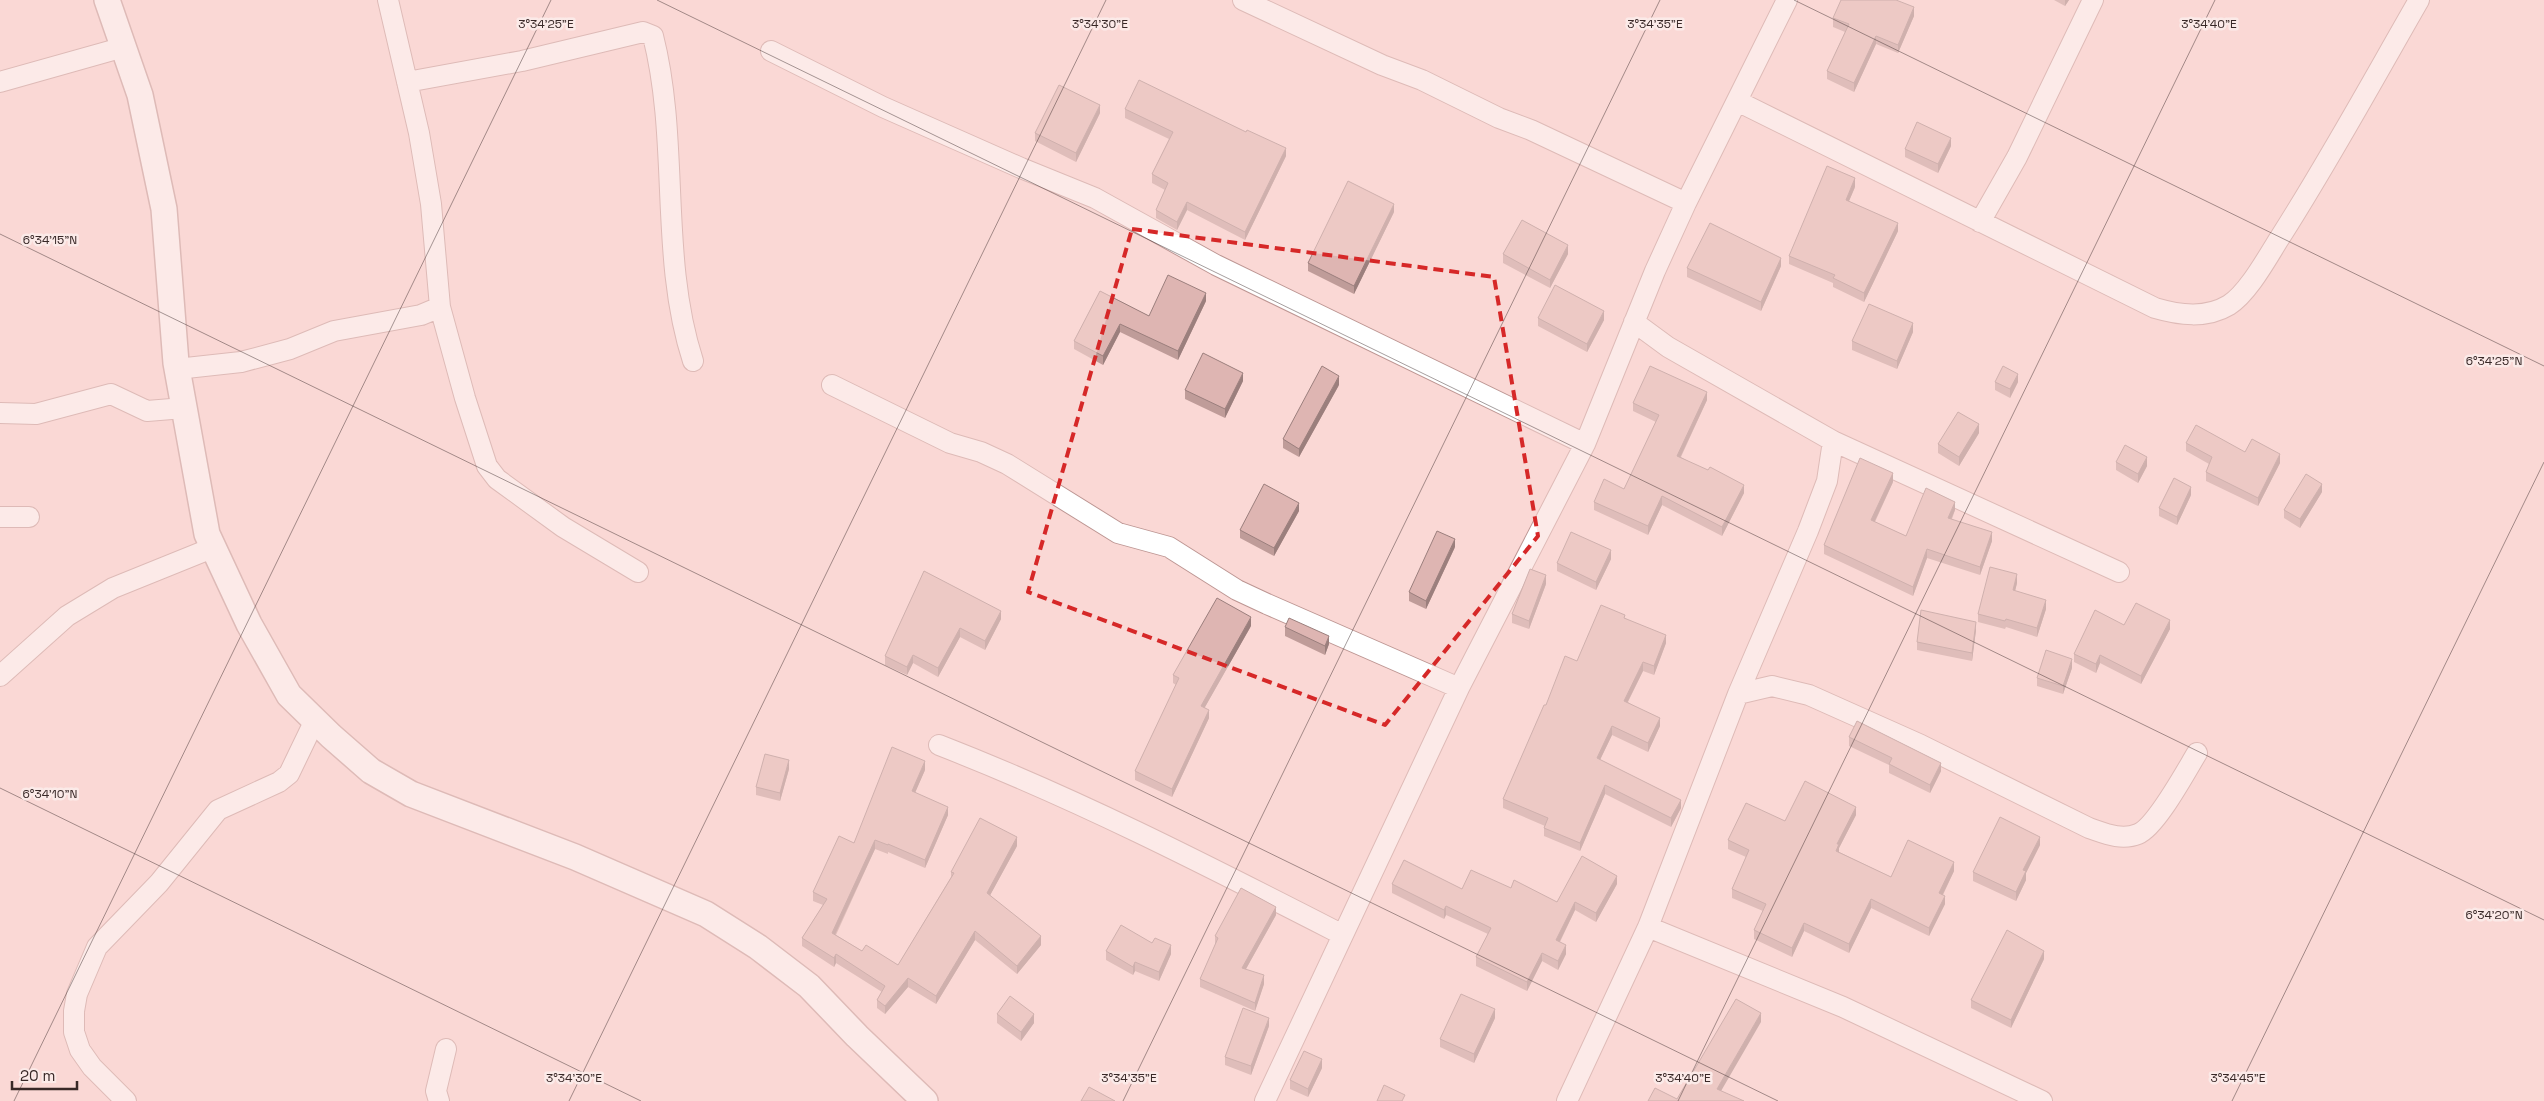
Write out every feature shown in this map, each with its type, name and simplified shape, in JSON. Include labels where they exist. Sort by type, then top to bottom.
[{"type":"street","points":[[107,0],[140,95],[164,209],[177,369],[208,534],[212,548],[249,624],[290,695],[371,771],[411,794],[575,857],[706,914],[758,947],[809,986],[857,1036],[925,1101]]},
{"type":"street","points":[[388,0],[419,133],[432,204],[440,308],[486,466],[497,479],[563,527],[638,572]]},
{"type":"street","points":[[1243,0],[1382,65],[1422,80],[1499,118],[1531,130],[1686,203]]},
{"type":"street","points":[[1265,1101],[1458,688],[1585,444],[1634,322],[1686,203],[1787,0]]},
{"type":"street","points":[[1980,222],[2017,157],[2094,0]]},
{"type":"street","points":[[1737,101],[2155,308],[2180,315],[2203,314],[2229,305],[2254,279],[2301,204],[2418,0]]},
{"type":"street","points":[[407,82],[522,61],[643,32],[652,36],[660,64],[666,117],[678,292],[684,333],[693,361]]},
{"type":"street","points":[[0,82],[124,47]]},
{"type":"street","points":[[771,51],[883,107],[1021,168],[1096,198],[1216,265],[1585,444]]},
{"type":"street","points":[[177,369],[241,362],[290,349],[334,331],[420,314],[440,308]]},
{"type":"street","points":[[1634,322],[1668,347],[1833,441],[2119,572]]},
{"type":"street","points":[[832,385],[950,443],[981,452],[1007,464],[1118,533],[1169,547],[1237,590],[1259,601],[1458,688]]},
{"type":"street","points":[[0,413],[36,414],[111,394],[147,411],[184,408]]},
{"type":"street","points":[[1567,1101],[1648,927],[1738,694],[1827,481],[1833,441]]},
{"type":"street","points":[[0,517],[29,517]]},
{"type":"street","points":[[0,676],[67,616],[113,588],[212,548]]},
{"type":"street","points":[[1752,662],[1772,686]]},
{"type":"street","points":[[1738,694],[1772,686],[1809,695],[1845,710],[2088,828],[2117,837],[2138,834],[2160,813],[2197,754]]},
{"type":"street","points":[[126,1101],[92,1067],[80,1050],[74,1032],[74,1011],[77,994],[98,948],[159,883],[218,810],[279,782],[289,774],[315,720]]},
{"type":"street","points":[[939,745],[1017,775],[1156,839],[1343,935]]},
{"type":"street","points":[[1648,927],[1843,1007],[2042,1101]]},
{"type":"street","points":[[439,1101],[436,1091],[446,1049]]},
{"type":"highlighted area","points":[[1132,229],[1494,277],[1538,536],[1385,725],[1028,592]]},
{"type":"building","points":[[1841,0],[1896,0],[1914,7],[1898,45],[1876,36],[1854,83],[1827,71],[1849,24],[1833,18]]},
{"type":"building","points":[[1139,80],[1246,132],[1247,130],[1286,148],[1245,232],[1187,202],[1177,222],[1156,210],[1168,183],[1152,174],[1173,132],[1125,109]]},
{"type":"building","points":[[1059,85],[1100,105],[1076,153],[1035,133]]},
{"type":"building","points":[[1917,122],[1951,138],[1938,164],[1905,149]]},
{"type":"building","points":[[1827,166],[1855,178],[1846,200],[1898,223],[1864,293],[1833,278],[1835,275],[1789,256]]},
{"type":"building","points":[[1348,181],[1394,204],[1354,286],[1308,263]]},
{"type":"building","points":[[1522,220],[1568,245],[1550,280],[1503,254]]},
{"type":"building","points":[[1710,223],[1781,258],[1761,302],[1687,268]]},
{"type":"building","points":[[1168,275],[1206,293],[1178,351],[1120,324],[1103,356],[1074,341],[1100,291],[1149,316]]},
{"type":"building","points":[[1555,285],[1604,311],[1587,344],[1538,318]]},
{"type":"building","points":[[1869,304],[1913,323],[1897,361],[1852,341]]},
{"type":"building","points":[[1203,353],[1243,373],[1225,409],[1185,390]]},
{"type":"building","points":[[1322,366],[1339,376],[1299,449],[1283,439]]},
{"type":"building","points":[[1650,366],[1707,392],[1677,456],[1708,470],[1710,467],[1744,485],[1722,527],[1662,496],[1648,526],[1594,502],[1604,479],[1624,489],[1659,415],[1633,403]]},
{"type":"building","points":[[2003,366],[2018,374],[2010,389],[1995,382]]},
{"type":"building","points":[[1958,412],[1979,424],[1959,457],[1938,444]]},
{"type":"building","points":[[2196,425],[2245,452],[2252,439],[2280,454],[2258,498],[2206,472],[2212,457],[2186,443]]},
{"type":"building","points":[[2125,445],[2147,457],[2138,474],[2116,462]]},
{"type":"building","points":[[1860,458],[1893,473],[1871,520],[1906,536],[1926,488],[1955,502],[1948,518],[1992,532],[1980,567],[1927,549],[1913,587],[1824,545]]},
{"type":"building","points":[[2306,474],[2322,484],[2300,519],[2284,510]]},
{"type":"building","points":[[2174,478],[2191,487],[2177,517],[2159,508]]},
{"type":"building","points":[[1264,484],[1299,503],[1274,548],[1240,530]]},
{"type":"building","points":[[1437,531],[1455,539],[1426,601],[1409,592]]},
{"type":"building","points":[[1571,532],[1611,550],[1596,582],[1557,563]]},
{"type":"building","points":[[1990,567],[2017,574],[2013,590],[2046,600],[2037,628],[2006,619],[2005,621],[1978,614]]},
{"type":"building","points":[[1530,569],[1546,575],[1529,621],[1512,614]]},
{"type":"building","points":[[924,571],[1001,611],[985,641],[960,628],[938,668],[913,655],[907,667],[885,656]]},
{"type":"building","points":[[1217,598],[1251,617],[1201,706],[1209,710],[1172,789],[1135,771],[1179,678],[1173,675]]},
{"type":"building","points":[[2136,603],[2170,620],[2141,676],[2100,655],[2096,664],[2074,654],[2095,610],[2124,625]]},
{"type":"building","points":[[1601,605],[1625,615],[1624,618],[1666,635],[1654,666],[1643,662],[1624,701],[1660,718],[1648,743],[1612,726],[1597,758],[1681,800],[1671,818],[1605,785],[1580,843],[1544,828],[1548,818],[1503,799],[1544,705],[1546,705],[1565,656],[1577,661]]},
{"type":"building","points":[[1921,610],[1976,622],[1972,653],[1917,642]]},
{"type":"building","points":[[1289,618],[1329,636],[1325,646],[1285,627]]},
{"type":"building","points":[[2046,650],[2072,659],[2063,686],[2037,678]]},
{"type":"building","points":[[1857,721],[1941,763],[1930,785],[1889,764],[1892,758],[1849,737]]},
{"type":"building","points":[[892,747],[925,761],[912,791],[948,807],[925,860],[875,840],[832,933],[862,951],[866,945],[898,965],[954,873],[951,872],[980,818],[1017,837],[987,893],[1041,936],[1017,966],[975,931],[936,996],[908,978],[885,1006],[877,1000],[885,986],[836,954],[834,958],[802,938],[827,899],[813,892],[839,836],[854,843]]},
{"type":"building","points":[[765,754],[789,760],[780,793],[756,787]]},
{"type":"building","points":[[1805,781],[1856,807],[1837,844],[1839,844],[1836,851],[1891,877],[1908,840],[1954,862],[1939,893],[1945,896],[1929,928],[1871,899],[1849,944],[1804,923],[1792,948],[1754,930],[1766,904],[1732,889],[1749,850],[1728,840],[1746,803],[1785,821]]},
{"type":"building","points":[[2000,817],[2040,837],[2023,870],[2026,871],[2016,892],[1973,872]]},
{"type":"building","points":[[1582,856],[1617,876],[1596,913],[1575,902],[1556,940],[1566,945],[1558,961],[1542,953],[1527,982],[1476,957],[1491,928],[1446,906],[1444,910],[1392,884],[1404,860],[1462,889],[1471,870],[1511,888],[1514,880],[1557,902]]},
{"type":"building","points":[[1241,888],[1276,907],[1242,968],[1264,975],[1255,1003],[1200,979],[1218,938],[1215,936]]},
{"type":"building","points":[[1121,925],[1152,943],[1155,938],[1171,945],[1159,972],[1135,962],[1133,967],[1106,951]]},
{"type":"building","points":[[2007,930],[2044,951],[2011,1020],[1971,1000]]},
{"type":"building","points":[[1461,994],[1495,1009],[1474,1054],[1440,1039]]},
{"type":"building","points":[[1010,996],[1034,1014],[1021,1032],[997,1014]]},
{"type":"building","points":[[1736,999],[1761,1013],[1717,1089],[1744,1101],[1648,1101],[1655,1088],[1677,1099]]},
{"type":"building","points":[[1243,1008],[1269,1018],[1251,1066],[1225,1057]]},
{"type":"building","points":[[1304,1051],[1322,1059],[1308,1089],[1290,1080]]},
{"type":"building","points":[[1384,1085],[1405,1095],[1402,1101],[1377,1101]]},
{"type":"building","points":[[1089,1087],[1115,1101],[1081,1101]]}]
